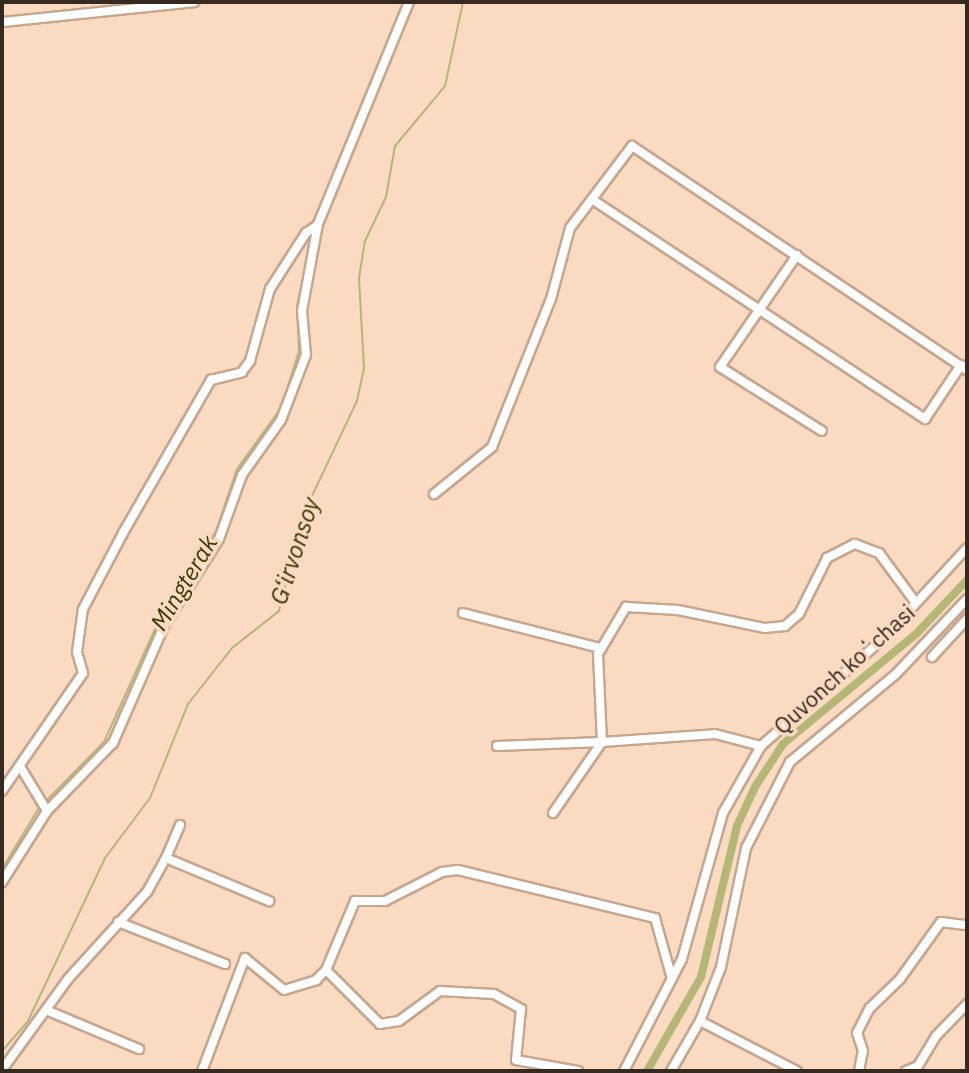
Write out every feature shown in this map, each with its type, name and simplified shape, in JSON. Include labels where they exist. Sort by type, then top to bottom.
[{"type":"street","points":[[2,22],[194,2]]},
{"type":"street","points":[[2,882],[46,809],[113,743],[165,624],[219,539],[242,475],[281,420],[306,355],[303,296],[318,224],[409,2]]},
{"type":"street","points":[[434,494],[492,447],[551,299],[570,228],[632,146],[964,368],[925,419],[593,200]]},
{"type":"street","points":[[2,791],[21,768],[83,673],[78,631],[88,597],[211,380],[242,372],[250,361],[270,289],[306,233],[318,224]]},
{"type":"street","points":[[797,255],[720,367],[822,431]]},
{"type":"street","points":[[553,813],[602,742],[600,648],[626,607],[678,610],[765,628],[785,626],[799,614],[827,558],[855,544],[879,553],[916,603]]},
{"type":"street","name":"Quvonch koʻchasi","points":[[624,1071],[672,979],[723,813],[761,746],[916,603],[967,548]]},
{"type":"street","points":[[671,1071],[700,1021],[721,967],[746,848],[790,762],[896,674],[967,599]]},
{"type":"street","points":[[463,613],[600,648]]},
{"type":"street","points":[[932,657],[967,619]]},
{"type":"street","points":[[497,746],[715,734],[761,746]]},
{"type":"street","points":[[21,768],[46,809]]},
{"type":"street","points":[[2,1070],[46,1010],[118,922],[147,892],[180,825]]},
{"type":"street","points":[[166,858],[269,901]]},
{"type":"street","points":[[202,1071],[245,958],[284,990],[316,980],[326,970],[355,901],[385,901],[442,872],[458,870],[655,918],[672,979]]},
{"type":"street","points":[[118,922],[225,964]]},
{"type":"street","points":[[859,1071],[863,1051],[857,1033],[878,996],[900,979],[941,922],[967,925]]},
{"type":"street","points":[[326,970],[380,1024],[399,1021],[440,991],[478,989],[510,1000],[521,1009],[516,1060],[578,1071]]},
{"type":"street","points":[[906,1071],[918,1066],[936,1036],[967,1004]]},
{"type":"street","points":[[46,1010],[139,1049]]},
{"type":"street","points":[[700,1021],[797,1071]]},
{"type":"waterway","name":"Mingterak","points":[[396,24],[403,2]]},
{"type":"waterway","name":"G‘irvonsoy","points":[[2,1051],[28,1021],[105,858],[150,798],[188,704],[232,648],[279,611],[303,515],[357,401],[364,368],[359,278],[365,241],[386,197],[395,146],[445,86],[463,2]]},
{"type":"waterway","name":"Mingterak","points":[[328,190],[348,140]]},
{"type":"waterway","name":"Mingterak","points":[[44,803],[104,742],[160,618],[216,531],[237,469],[281,408],[299,351],[297,306],[309,253]]},
{"type":"waterway","points":[[647,1071],[701,977],[737,826],[755,787],[783,744],[917,633],[967,580]]},
{"type":"waterway","name":"Mingterak","points":[[2,869],[39,808]]}]
